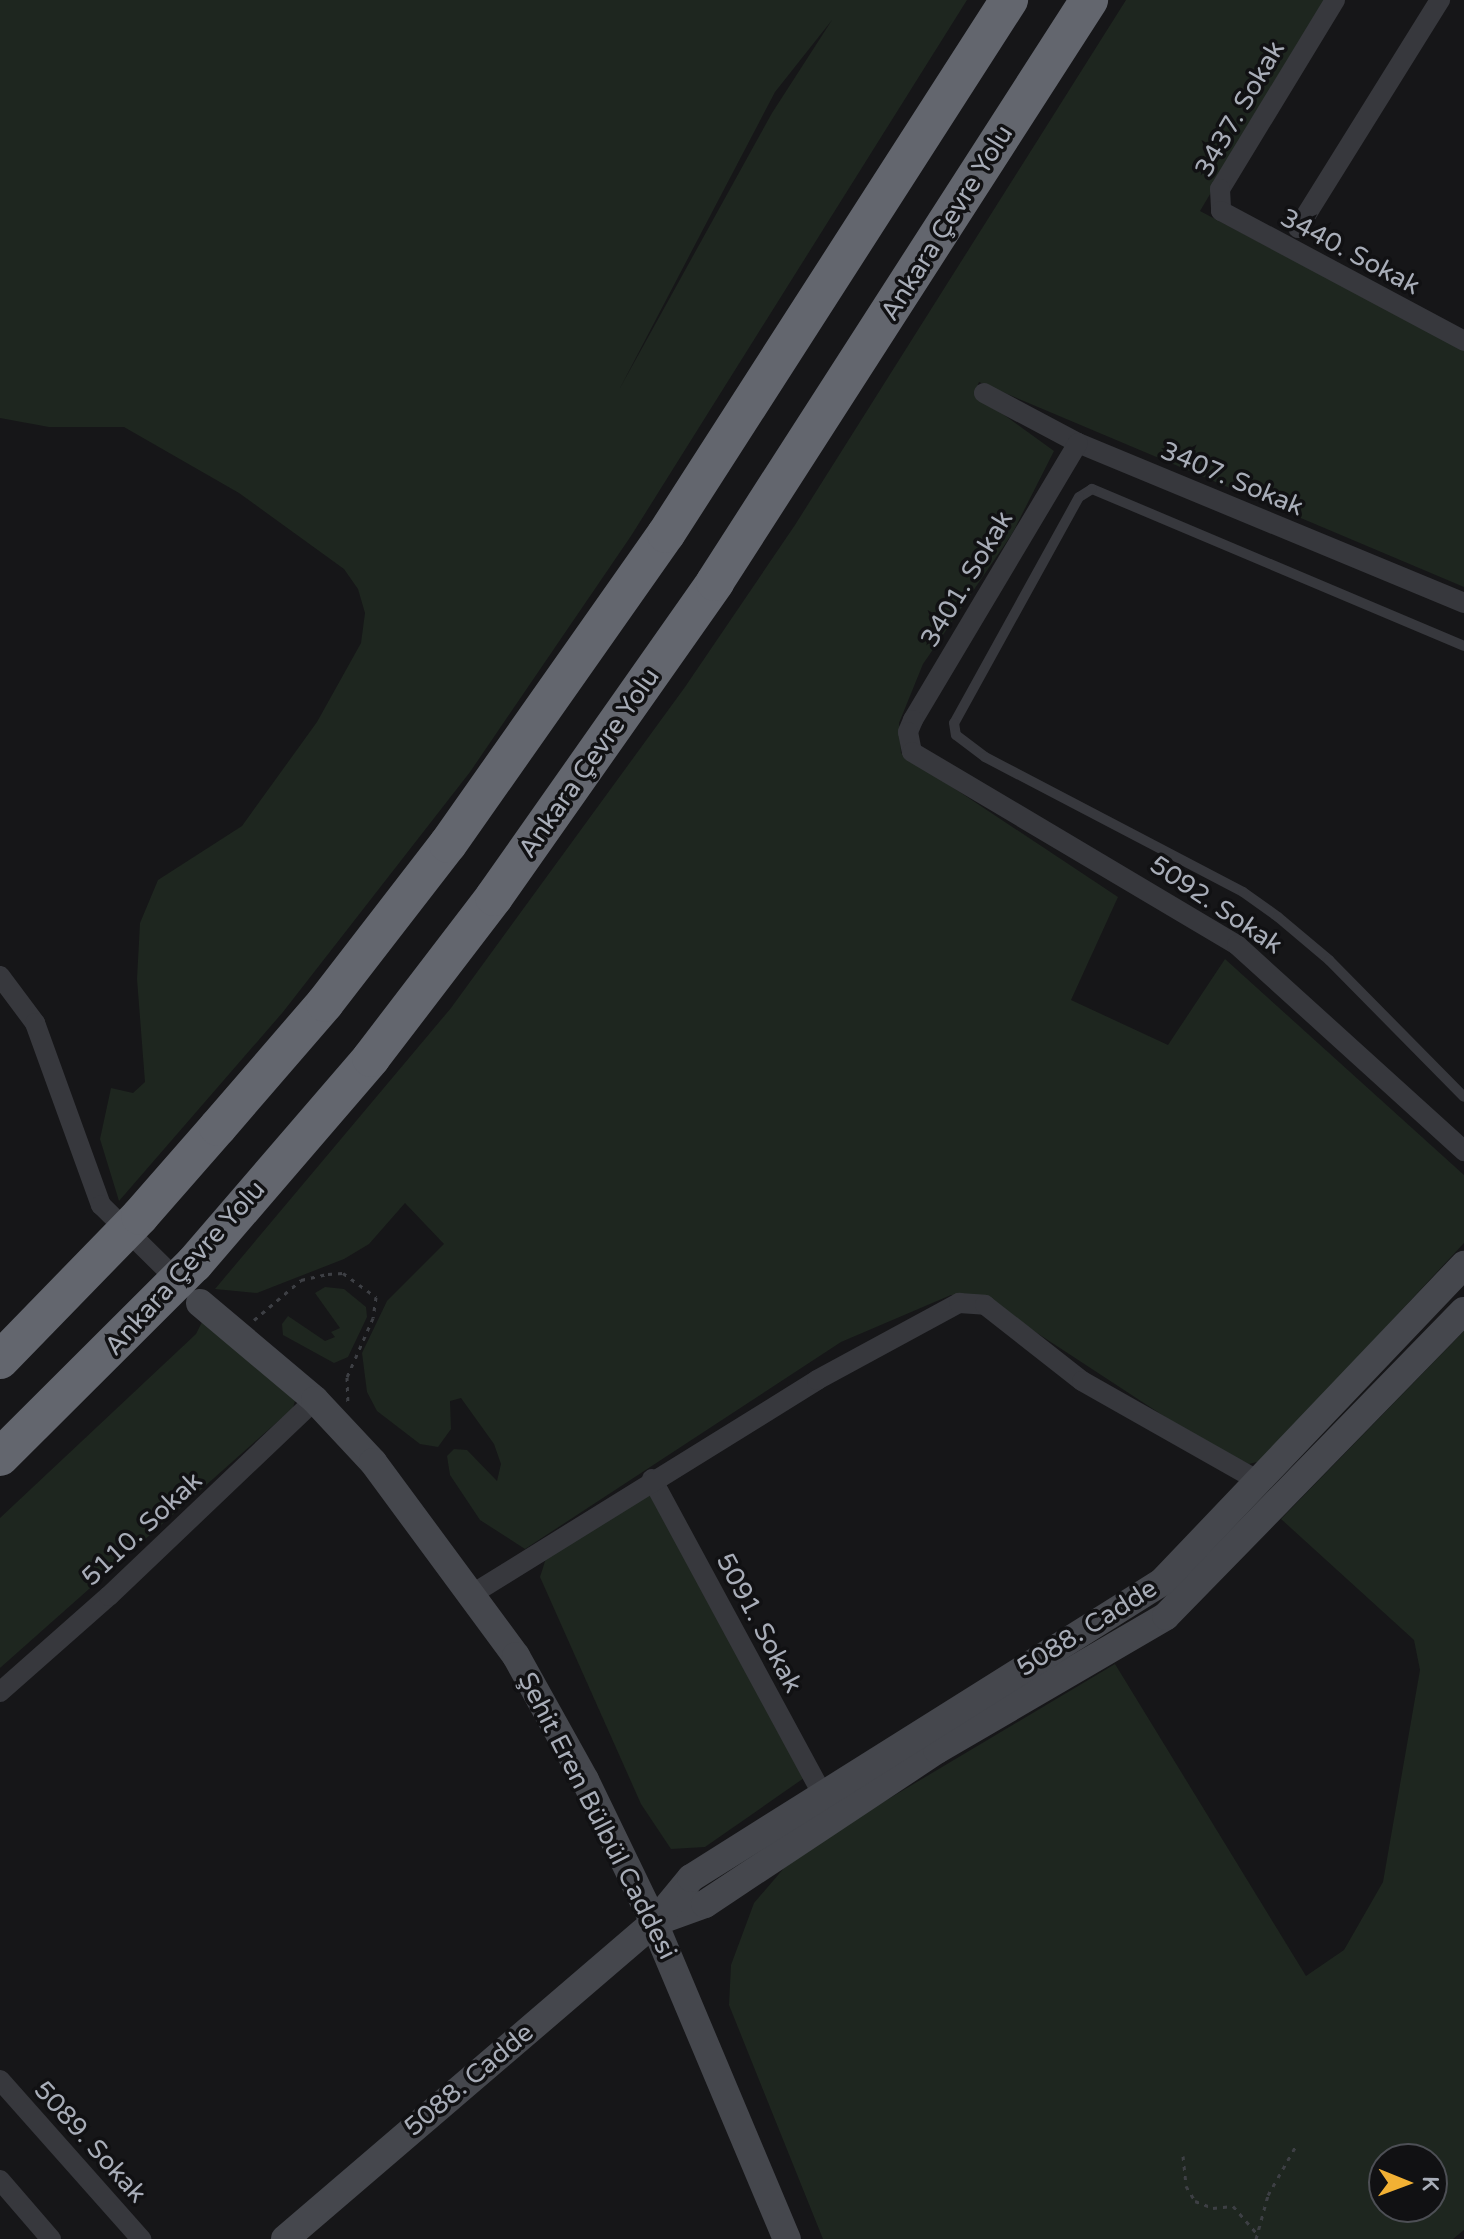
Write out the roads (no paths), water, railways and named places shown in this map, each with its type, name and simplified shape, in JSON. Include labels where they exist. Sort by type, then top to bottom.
[{"type":"highway","points":[[0,1360],[140,1216],[325,1003],[523,740],[666,534],[1009,0]]},
{"type":"highway","name":"Ankara Çevre Yolu","points":[[0,1457],[160,1302],[371,1058],[575,785],[715,582],[1089,0]]},
{"type":"street","name":"3437. Sokak","points":[[1219,204],[1220,189],[1335,0]]},
{"type":"street","points":[[1298,228],[1440,0]]},
{"type":"street","name":"3440. Sokak","points":[[1219,204],[1225,216],[1464,341]]},
{"type":"street","name":"3407. Sokak","points":[[984,393],[1078,443],[1464,603]]},
{"type":"street","name":"3401. Sokak","points":[[909,743],[913,720],[1078,443]]},
{"type":"street","name":"5092. Sokak","points":[[909,743],[920,758],[1237,945],[1464,1151]]},
{"type":"street","points":[[0,976],[35,1023],[101,1205],[200,1303]]},
{"type":"street","name":"5088. Cadde","points":[[285,2239],[654,1923],[691,1878],[821,1792],[1162,1582],[1464,1265]]},
{"type":"street","name":"Şehit Eren Bülbül Caddesi","points":[[200,1303],[315,1400],[373,1462],[474,1593],[516,1656],[585,1780],[654,1923],[787,2239]]},
{"type":"street","points":[[474,1593],[652,1479],[948,1306],[967,1303],[985,1305],[1082,1381],[1259,1481]]},
{"type":"street","name":"5088. Cadde","points":[[654,1923],[705,1904],[937,1750],[1166,1616],[1464,1311]]},
{"type":"street","name":"5110. Sokak","points":[[0,1692],[109,1596],[315,1400]]},
{"type":"street","name":"5091. Sokak","points":[[652,1479],[821,1792]]},
{"type":"street","name":"5089. Sokak","points":[[0,2080],[141,2239]]},
{"type":"street","points":[[0,2180],[51,2239]]},
{"type":"lane","points":[[1464,646],[1092,489],[1079,497],[954,723],[956,735],[985,757],[1243,892],[1278,917],[1329,960],[1464,1097]]}]
